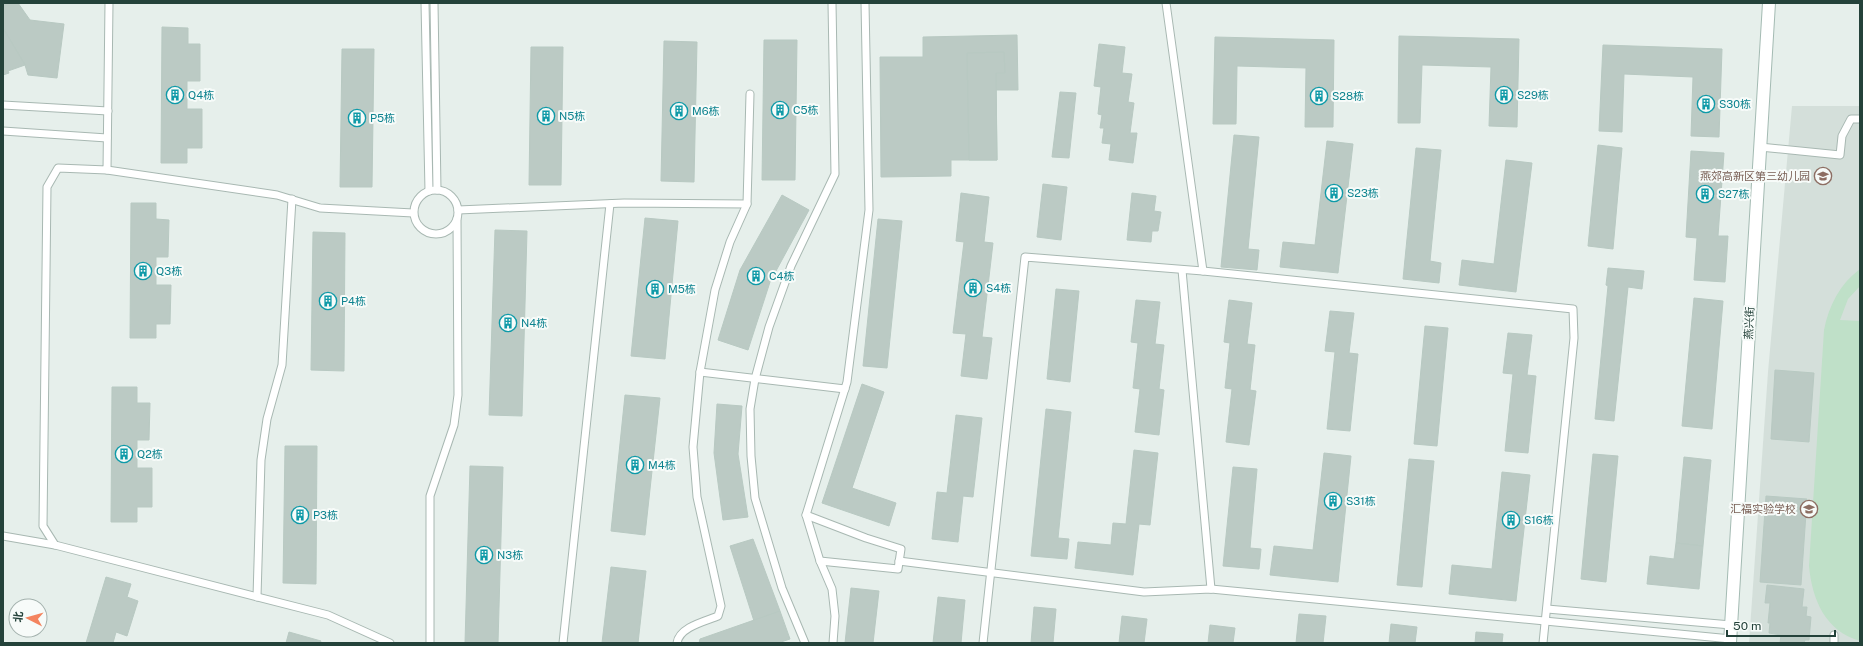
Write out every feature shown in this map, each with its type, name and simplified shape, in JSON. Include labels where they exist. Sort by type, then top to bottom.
[{"type":"street","name":"燕兴街","points":[[1730,641],[1769,3]]},
{"type":"lane","points":[[107,170],[109,3]]},
{"type":"lane","points":[[425,3],[429,191]]},
{"type":"lane","points":[[434,3],[438,190]]},
{"type":"lane","points":[[805,643],[782,588],[766,539],[755,498],[751,456],[750,409],[755,379],[770,327],[791,266],[835,174],[832,3]]},
{"type":"lane","points":[[833,643],[835,616],[832,589],[820,561],[806,515],[845,389],[869,210],[865,3]]},
{"type":"lane","points":[[1166,3],[1203,271]]},
{"type":"lane","points":[[677,643],[684,631],[718,616],[722,606],[697,497],[693,447],[700,372],[715,290],[730,242],[746,204],[750,94]]},
{"type":"lane","points":[[3,105],[108,110]]},
{"type":"lane","points":[[1760,147],[1840,155],[1842,136],[1851,119],[1860,119]]},
{"type":"lane","points":[[3,131],[107,138]]},
{"type":"lane","points":[[56,545],[43,526],[47,187],[58,168],[107,170],[277,195],[320,208],[413,213]]},
{"type":"lane","points":[[430,643],[430,496],[454,425],[458,395],[458,210],[450,195],[438,190],[429,191],[418,198],[414,206],[413,213],[419,227],[431,234],[438,235],[446,232],[453,226],[457,219]]},
{"type":"lane","points":[[256,597],[261,460],[267,419],[282,365],[292,199]]},
{"type":"lane","points":[[458,210],[624,203],[746,204]]},
{"type":"lane","points":[[563,643],[610,204]]},
{"type":"lane","points":[[983,643],[1025,257],[1203,271],[1573,309],[1574,338],[1543,643]]},
{"type":"lane","points":[[1182,270],[1211,589]]},
{"type":"lane","points":[[700,372],[845,389]]},
{"type":"lane","points":[[806,515],[866,538],[901,549],[898,569],[820,561]]},
{"type":"lane","points":[[3,536],[56,545],[328,615],[390,643]]},
{"type":"lane","points":[[899,561],[1144,592],[1211,589],[1730,641]]},
{"type":"lane","points":[[1547,609],[1731,625]]},
{"type":"shaded area","name":"汇福实验学校","points":[[1792,106],[1860,106],[1860,643],[1749,643],[1768,372]]},
{"type":"green space","points":[[1860,269],[1860,286],[1848,299],[1840,320],[1860,321],[1860,641],[1838,630],[1829,622],[1822,612],[1813,590],[1809,566],[1824,330],[1829,312],[1836,296],[1847,281]]},
{"type":"building","points":[[3,3],[18,3],[30,20],[64,24],[57,78],[28,75],[25,65],[3,28]]},
{"type":"building","name":"Q4栋","points":[[162,27],[188,28],[188,44],[200,44],[200,81],[187,81],[187,109],[202,109],[202,148],[187,148],[187,163],[161,163]]},
{"type":"building","points":[[3,28],[25,65],[8,71],[9,73],[3,75]]},
{"type":"building","points":[[1017,35],[1018,90],[996,90],[997,160],[951,160],[951,176],[881,177],[880,57],[923,57],[923,37]]},
{"type":"building","name":"S29栋","points":[[1399,36],[1519,39],[1517,127],[1489,126],[1491,67],[1422,65],[1420,123],[1398,123]]},
{"type":"building","name":"S28栋","points":[[1215,37],[1334,40],[1333,127],[1305,127],[1306,68],[1237,66],[1236,124],[1213,124]]},
{"type":"building","name":"C5栋","points":[[764,40],[797,40],[795,180],[762,180]]},
{"type":"building","name":"M6栋","points":[[664,41],[697,42],[694,182],[661,181]]},
{"type":"building","points":[[1099,44],[1125,47],[1122,73],[1132,74],[1128,102],[1134,103],[1130,133],[1137,133],[1133,163],[1109,160],[1111,144],[1102,143],[1104,128],[1100,128],[1102,115],[1098,114],[1101,87],[1094,86]]},
{"type":"building","name":"S30栋","points":[[1603,45],[1722,49],[1719,137],[1691,136],[1693,77],[1624,74],[1622,132],[1599,131]]},
{"type":"building","name":"N5栋","points":[[531,47],[563,47],[561,185],[529,185]]},
{"type":"building","name":"P5栋","points":[[342,49],[374,49],[372,187],[340,187]]},
{"type":"building","points":[[1004,52],[1005,73],[996,73],[997,160],[969,160],[967,53]]},
{"type":"building","points":[[1060,92],[1076,93],[1069,158],[1052,157]]},
{"type":"building","points":[[1234,135],[1259,137],[1248,249],[1259,250],[1257,270],[1221,267]]},
{"type":"building","name":"S23栋","points":[[1327,141],[1353,144],[1338,273],[1280,267],[1283,242],[1315,245]]},
{"type":"building","points":[[1598,145],[1622,148],[1613,249],[1588,246]]},
{"type":"building","points":[[1416,148],[1441,150],[1430,261],[1441,263],[1439,283],[1403,279]]},
{"type":"building","name":"S27栋","points":[[1691,151],[1724,153],[1718,236],[1728,236],[1725,282],[1694,280],[1697,238],[1686,237]]},
{"type":"building","points":[[1506,160],[1532,163],[1516,292],[1459,285],[1462,260],[1494,264]]},
{"type":"building","points":[[1043,184],[1067,187],[1061,240],[1037,237]]},
{"type":"building","name":"S4栋","points":[[961,193],[989,197],[984,242],[993,243],[982,337],[992,338],[987,379],[961,376],[966,334],[953,333],[964,242],[956,241]]},
{"type":"building","points":[[1132,193],[1156,196],[1154,211],[1161,212],[1158,231],[1152,231],[1151,242],[1127,240]]},
{"type":"building","name":"C4栋","points":[[782,195],[809,210],[770,282],[748,350],[718,340],[740,270]]},
{"type":"building","name":"Q3栋","points":[[131,203],[156,203],[156,219],[169,220],[168,257],[156,257],[156,285],[171,285],[170,324],[156,324],[156,338],[130,338]]},
{"type":"building","name":"M5栋","points":[[645,218],[678,221],[665,359],[631,356]]},
{"type":"building","points":[[878,219],[902,221],[887,368],[863,366]]},
{"type":"building","name":"N4栋","points":[[495,230],[527,231],[522,416],[489,415]]},
{"type":"building","name":"P4栋","points":[[313,232],[345,233],[344,371],[311,370]]},
{"type":"building","points":[[1608,268],[1644,271],[1642,289],[1628,287],[1614,421],[1595,419],[1608,286],[1606,285]]},
{"type":"building","points":[[1056,289],[1079,291],[1070,382],[1047,379]]},
{"type":"building","points":[[1694,298],[1723,301],[1712,429],[1682,426]]},
{"type":"building","points":[[1136,300],[1160,302],[1155,344],[1164,345],[1159,389],[1164,390],[1159,435],[1135,432],[1140,389],[1133,388],[1138,343],[1131,342]]},
{"type":"building","points":[[1229,300],[1252,303],[1247,344],[1255,345],[1250,390],[1256,391],[1249,445],[1226,442],[1232,389],[1225,388],[1230,343],[1224,342]]},
{"type":"building","points":[[1330,311],[1354,313],[1349,353],[1358,354],[1350,431],[1327,429],[1335,352],[1325,351]]},
{"type":"building","points":[[1425,326],[1448,328],[1437,446],[1414,444]]},
{"type":"building","points":[[1508,333],[1532,335],[1527,375],[1536,376],[1528,453],[1505,451],[1513,374],[1503,373]]},
{"type":"building","points":[[1775,370],[1814,373],[1809,442],[1771,439]]},
{"type":"building","points":[[862,384],[884,392],[852,488],[896,503],[889,526],[822,503]]},
{"type":"building","name":"Q2栋","points":[[112,387],[137,387],[137,403],[150,403],[149,440],[137,440],[137,468],[152,468],[152,507],[137,507],[137,522],[111,522]]},
{"type":"building","name":"M4栋","points":[[625,395],[660,398],[645,535],[611,531]]},
{"type":"building","points":[[717,404],[742,406],[738,454],[748,517],[723,520],[714,453]]},
{"type":"building","points":[[1046,409],[1071,412],[1058,538],[1069,539],[1067,559],[1031,556]]},
{"type":"building","points":[[956,415],[982,418],[973,497],[963,496],[958,542],[932,539],[937,492],[947,493]]},
{"type":"building","name":"P3栋","points":[[285,446],[317,446],[316,584],[283,583]]},
{"type":"building","points":[[1134,450],[1158,453],[1150,525],[1139,524],[1133,575],[1075,568],[1078,542],[1111,545],[1113,523],[1126,524]]},
{"type":"building","name":"S31栋","points":[[1324,453],[1351,456],[1338,582],[1270,575],[1274,546],[1313,550]]},
{"type":"building","points":[[1593,454],[1618,456],[1606,582],[1581,579]]},
{"type":"building","points":[[1684,457],[1711,460],[1703,546],[1676,543]]},
{"type":"building","points":[[1409,459],[1434,461],[1422,587],[1397,585]]},
{"type":"building","name":"N3栋","points":[[470,466],[503,467],[498,643],[465,643]]},
{"type":"building","points":[[1233,467],[1257,469],[1250,548],[1261,549],[1259,569],[1223,566]]},
{"type":"building","name":"S16栋","points":[[1502,472],[1530,475],[1516,601],[1449,594],[1452,565],[1492,569]]},
{"type":"building","points":[[1766,496],[1807,499],[1801,585],[1760,582]]},
{"type":"building","points":[[753,539],[780,611],[754,621],[730,546]]},
{"type":"building","points":[[1676,543],[1703,546],[1699,589],[1647,584],[1650,556],[1674,559]]},
{"type":"building","points":[[611,567],[646,571],[638,643],[602,643]]},
{"type":"building","points":[[106,577],[131,584],[127,597],[138,601],[127,636],[116,632],[113,643],[86,643]]},
{"type":"building","points":[[1767,585],[1804,589],[1802,607],[1807,607],[1806,616],[1811,617],[1809,640],[1805,640],[1804,643],[1780,643],[1781,635],[1769,633],[1770,623],[1768,623],[1770,603],[1765,603]]},
{"type":"building","points":[[851,588],[879,591],[873,643],[845,643]]},
{"type":"building","points":[[938,597],[965,600],[961,643],[933,643]]},
{"type":"building","points":[[1034,607],[1056,609],[1053,643],[1031,643]]},
{"type":"building","points":[[780,611],[790,639],[778,643],[699,643],[700,639]]},
{"type":"building","points":[[1299,614],[1326,616],[1323,643],[1296,643]]},
{"type":"building","points":[[1122,616],[1147,619],[1144,643],[1119,643]]},
{"type":"building","points":[[1391,624],[1417,627],[1415,643],[1389,643]]},
{"type":"building","points":[[1210,625],[1235,628],[1233,643],[1208,643]]},
{"type":"building","points":[[289,632],[321,641],[320,643],[286,643]]},
{"type":"building","points":[[1476,632],[1503,634],[1502,643],[1475,643]]},
{"type":"place","name":"Q4栋","points":[[175,95]]},
{"type":"place","name":"S29栋","points":[[1504,95]]},
{"type":"place","name":"S28栋","points":[[1319,96]]},
{"type":"place","name":"S30栋","points":[[1706,104]]},
{"type":"place","name":"C5栋","points":[[780,110]]},
{"type":"place","name":"M6栋","points":[[679,111]]},
{"type":"place","name":"N5栋","points":[[546,116]]},
{"type":"place","name":"P5栋","points":[[357,118]]},
{"type":"place","name":"燕郊高新区第三幼儿园","points":[[1823,176]]},
{"type":"place","name":"S23栋","points":[[1334,193]]},
{"type":"place","name":"S27栋","points":[[1705,194]]},
{"type":"place","name":"Q3栋","points":[[143,271]]},
{"type":"place","name":"C4栋","points":[[756,276]]},
{"type":"place","name":"S4栋","points":[[973,288]]},
{"type":"place","name":"M5栋","points":[[655,289]]},
{"type":"place","name":"P4栋","points":[[328,301]]},
{"type":"place","name":"N4栋","points":[[508,323]]},
{"type":"place","name":"Q2栋","points":[[124,454]]},
{"type":"place","name":"M4栋","points":[[635,465]]},
{"type":"place","name":"S31栋","points":[[1333,501]]},
{"type":"place","name":"汇福实验学校","points":[[1809,509]]},
{"type":"place","name":"P3栋","points":[[300,515]]},
{"type":"place","name":"S16栋","points":[[1511,520]]},
{"type":"place","name":"N3栋","points":[[484,555]]}]
